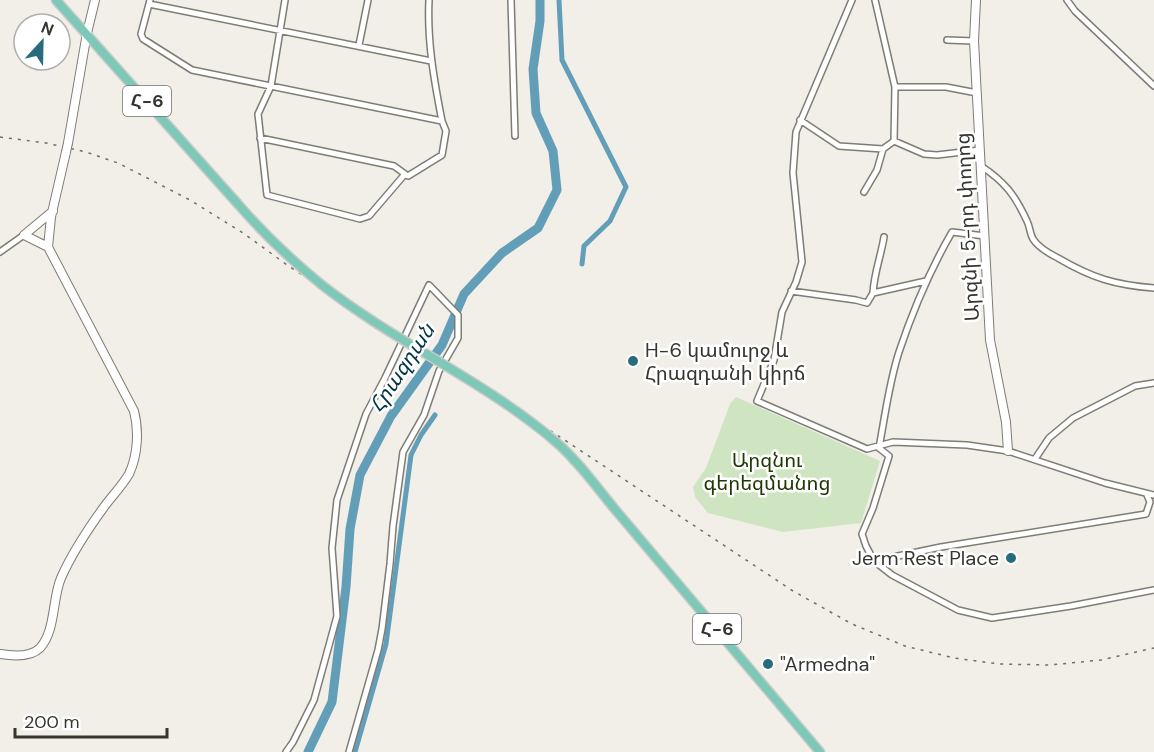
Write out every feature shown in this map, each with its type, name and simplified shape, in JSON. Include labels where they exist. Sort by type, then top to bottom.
[{"type":"main road","name":"Հ-6","points":[[56,0],[237,203],[289,257],[361,312],[504,402],[544,432],[572,458],[820,752]]},
{"type":"street","points":[[0,654],[28,654],[40,647],[48,631],[60,580],[84,537],[129,473],[135,454],[137,423],[134,411],[48,247],[53,211],[95,0]]},
{"type":"street","points":[[285,0],[271,86],[258,114],[267,195],[360,219],[369,216],[405,174]]},
{"type":"street","points":[[359,45],[368,0]]},
{"type":"street","points":[[260,138],[394,166],[408,176],[442,155],[446,131],[442,121],[431,61],[428,29],[429,0]]},
{"type":"street","points":[[511,0],[514,136]]},
{"type":"street","points":[[852,0],[826,66],[796,132],[793,172],[801,262],[796,282],[782,312],[774,360],[757,401],[867,449],[879,448],[893,442],[967,445],[1035,459],[1105,483],[1151,495],[1146,514],[941,547],[874,561]]},
{"type":"street","points":[[875,0],[895,87],[894,141]]},
{"type":"street","name":"Արզնի 5-րդ փողոց","points":[[976,0],[974,41],[990,340],[1006,422],[1008,452]]},
{"type":"street","points":[[1067,0],[1075,11],[1154,86]]},
{"type":"street","points":[[431,61],[150,2],[141,34],[143,39],[192,70],[442,121]]},
{"type":"street","points":[[947,40],[974,41]]},
{"type":"street","points":[[895,87],[946,87],[977,93]]},
{"type":"street","points":[[800,120],[839,146],[883,149],[894,141]]},
{"type":"street","points":[[894,141],[924,154],[980,150]]},
{"type":"street","points":[[864,192],[878,170],[883,149]]},
{"type":"street","points":[[981,166],[999,178],[1012,192],[1029,224],[1032,238],[1050,254],[1085,274],[1114,284],[1154,288]]},
{"type":"street","points":[[0,252],[53,211]]},
{"type":"street","points":[[879,448],[899,353],[926,281],[952,232],[985,237]]},
{"type":"street","points":[[24,235],[48,247]]},
{"type":"street","points":[[790,291],[867,303],[873,292],[873,280],[882,254],[884,237]]},
{"type":"street","points":[[873,292],[926,281]]},
{"type":"street","points":[[286,752],[314,700],[337,616],[332,548],[336,500],[366,414],[429,285],[458,315],[458,338],[439,371],[424,415],[403,452],[382,629],[369,685],[349,752]]},
{"type":"street","points":[[1035,459],[1049,438],[1073,418],[1135,386],[1154,383]]},
{"type":"street","points":[[879,448],[889,456],[873,508],[862,534],[866,546],[874,561],[892,575],[958,610],[992,618],[1154,590]]},
{"type":"green space","name":"Արզնու գերեզմանոց","points":[[736,397],[880,461],[861,523],[783,532],[708,513],[695,497],[693,487],[706,468],[730,404]]},
{"type":"waterway","name":"Հրազդան","points":[[308,752],[332,702],[346,587],[350,529],[360,475],[391,416],[442,345],[464,294],[502,253],[538,228],[557,190],[553,151],[536,113],[533,69],[540,21],[540,0]]},
{"type":"waterway","points":[[559,0],[562,60],[626,187],[610,221],[584,246],[582,264]]},
{"type":"waterway","points":[[355,752],[386,644],[411,455],[435,415]]},
{"type":"railway","points":[[0,137],[46,143],[86,152],[118,163],[190,200],[243,233],[290,267],[557,435],[793,591],[852,624],[905,646],[954,658],[999,664],[1050,665],[1101,660],[1154,648]]},
{"type":"place","name":"H-6 կամուրջ և Հրազդանի կիրճ","points":[[633,361]]},
{"type":"place","name":"Jerm Rest Place","points":[[1011,558]]},
{"type":"place","name":"\"Armedna\"","points":[[768,664]]}]
